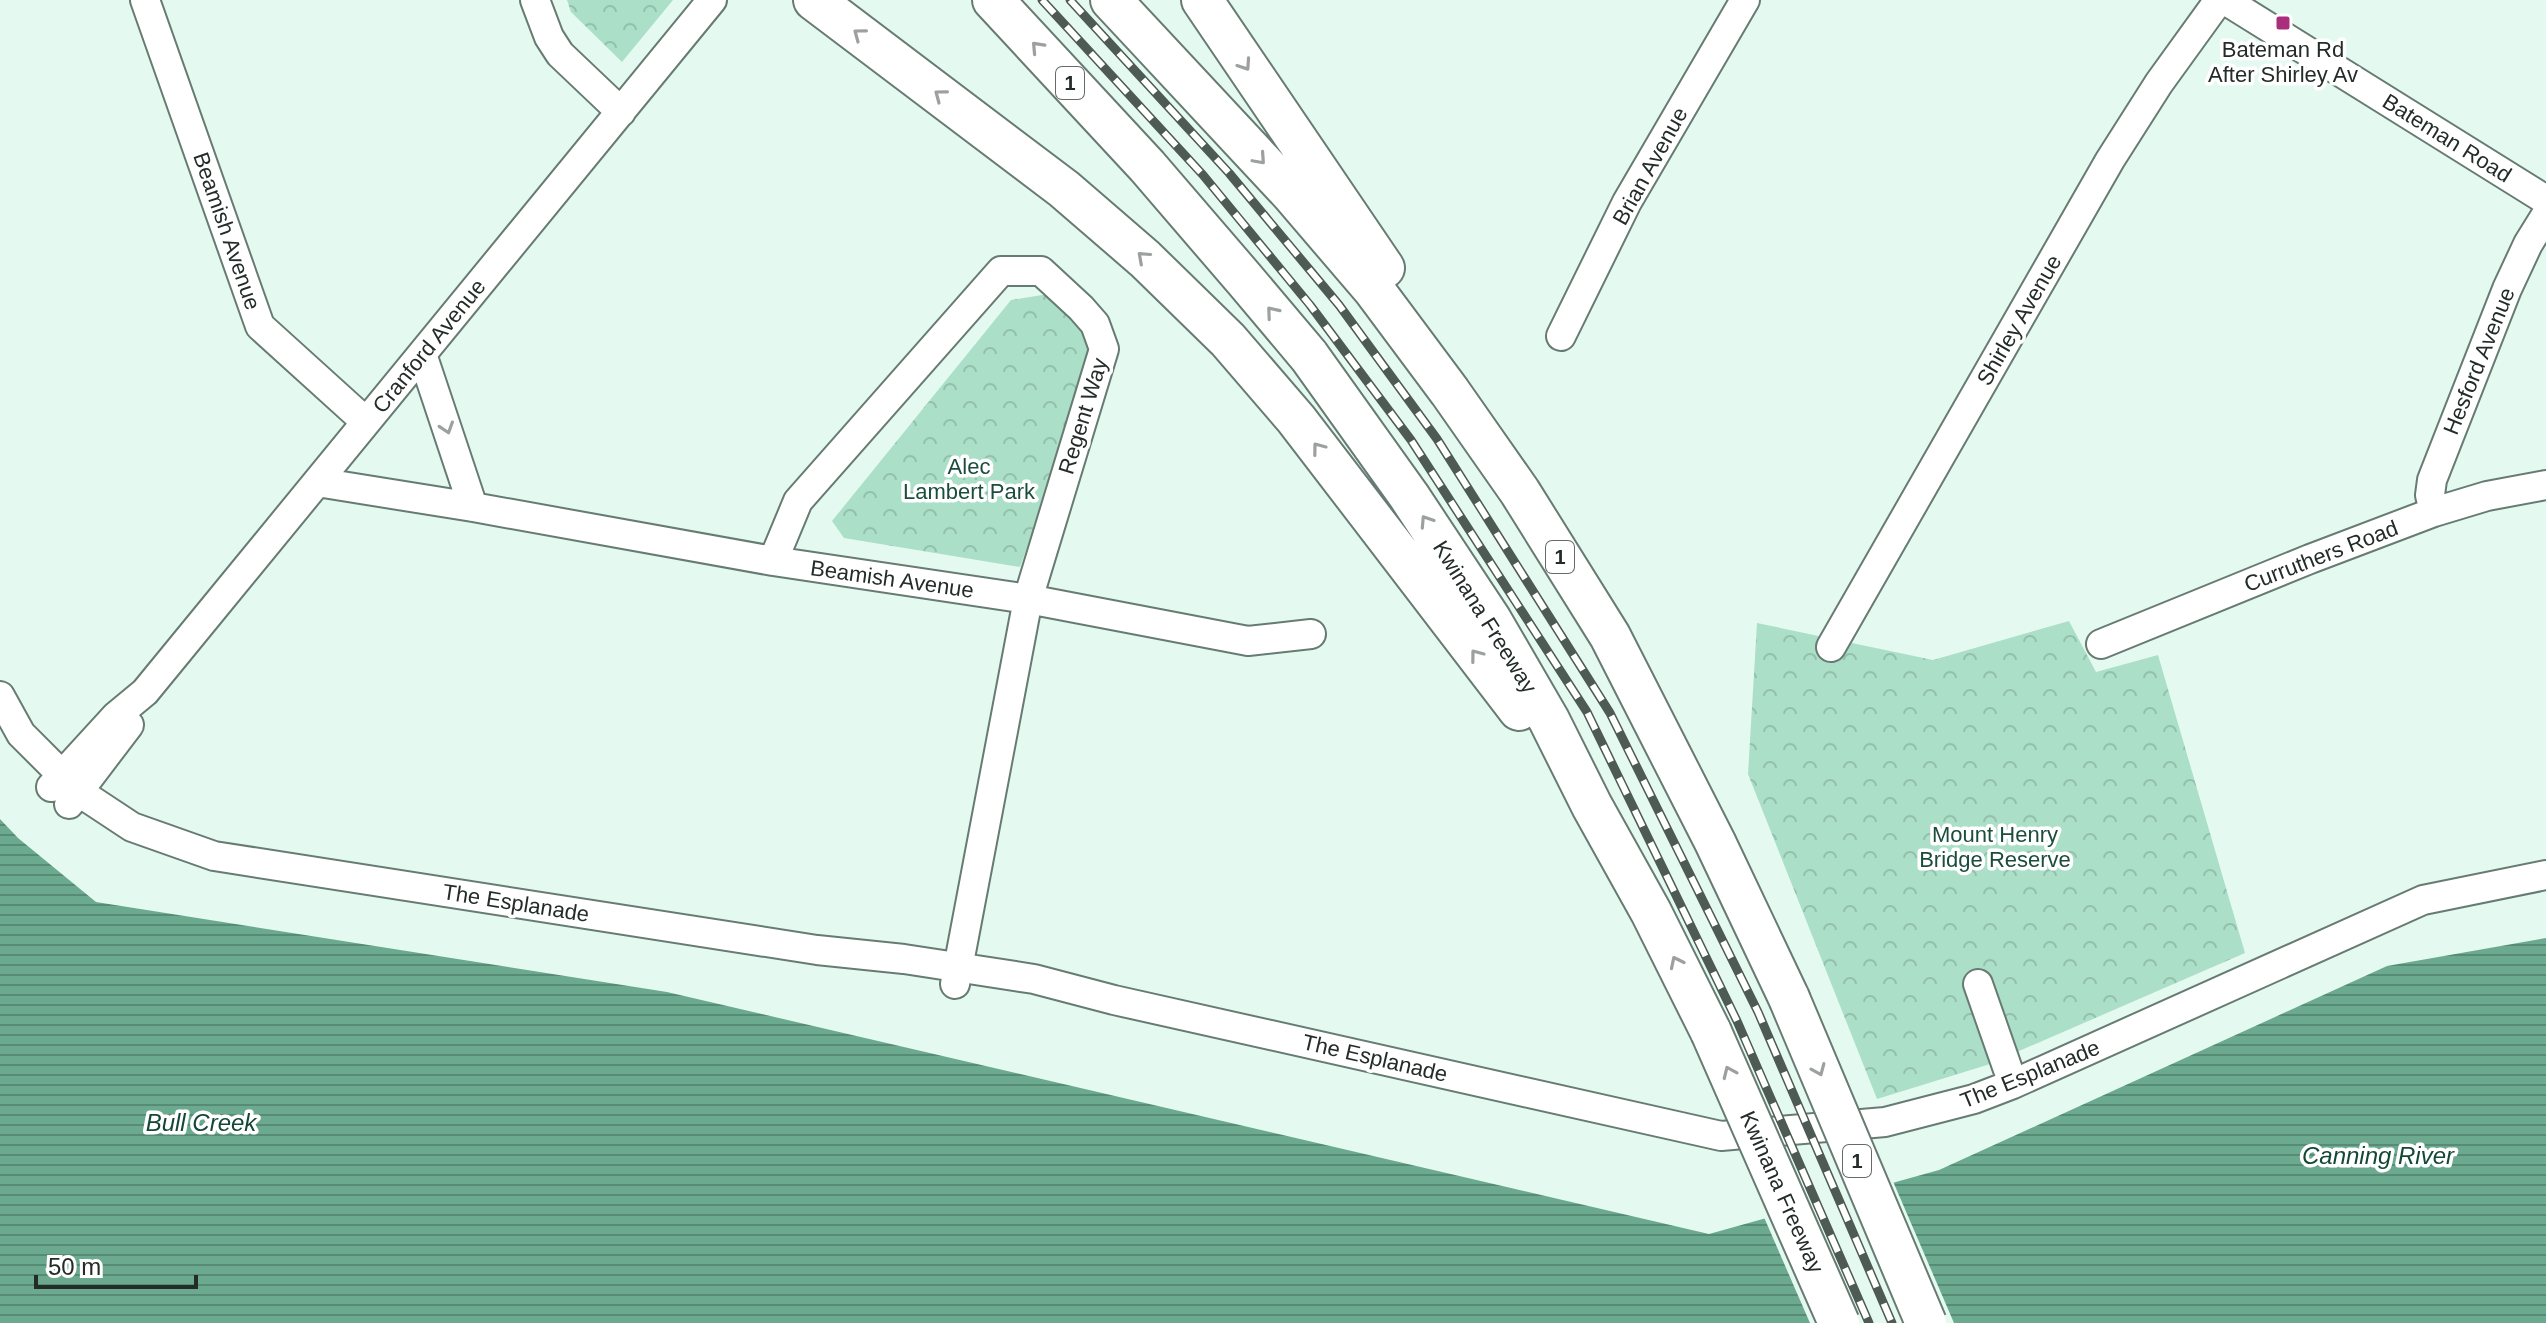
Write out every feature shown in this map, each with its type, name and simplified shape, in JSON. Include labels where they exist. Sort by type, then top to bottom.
[{"type":"highway","name":"Kwinana Freeway","points":[[993,0],[1147,166],[1309,356],[1409,496],[1491,620],[1549,720],[1711,1032],[1839,1323]]},
{"type":"highway","name":"1","points":[[1111,0],[1281,183],[1374,290],[1520,492],[1610,636],[1715,842],[1784,988],[1926,1323]]},
{"type":"highway","points":[[1202,0],[1585,559],[1666,706],[1784,988]]},
{"type":"highway","points":[[813,1],[1064,189],[1145,259],[1228,340],[1296,419],[1592,806]]},
{"type":"street","name":"Beamish Avenue","points":[[145,0],[260,326],[366,422]]},
{"type":"street","points":[[535,0],[549,37],[560,54],[621,112]]},
{"type":"street","name":"Cranford Avenue","points":[[66,790],[116,716],[145,692],[712,0]]},
{"type":"street","name":"Brian Avenue","points":[[1561,336],[1627,202],[1745,0]]},
{"type":"street","name":"Shirley Avenue","points":[[1831,647],[2110,160],[2159,83],[2219,0]]},
{"type":"street","name":"Bateman Road","points":[[2225,0],[2546,200]]},
{"type":"street","name":"Hesford Avenue","points":[[2434,512],[2430,495],[2432,480],[2507,289],[2528,244],[2546,215]]},
{"type":"street","name":"Regent Way","points":[[773,561],[798,501],[1001,271],[1041,271],[1095,324],[1104,349],[1028,599],[957,977]]},
{"type":"street","points":[[422,354],[473,507]]},
{"type":"street","name":"Beamish Avenue","points":[[317,482],[773,561],[1028,599],[1248,641],[1311,634]]},
{"type":"street","name":"Curruthers Road","points":[[2101,644],[2434,512],[2487,496],[2546,485]]},
{"type":"street","points":[[0,696],[21,734],[66,790]]},
{"type":"street","points":[[0,732],[6,742],[66,790]]},
{"type":"street","name":"The Esplanade","points":[[66,790],[132,827],[214,856],[817,950],[899,974],[957,977],[1028,998],[1114,1000],[1721,1136],[1885,1122],[1974,1099],[2423,900],[2546,875]]},
{"type":"street","points":[[1978,984],[2013,1084]]},
{"type":"green space","points":[[567,0],[673,0],[622,62],[571,12]]},
{"type":"green space","name":"Alec Lambert Park","points":[[1048,294],[1087,335],[1090,372],[1020,567],[844,538],[832,521],[1011,300]]},
{"type":"green space","name":"Mount Henry Bridge Reserve","points":[[2069,621],[2096,672],[2158,655],[2245,953],[1987,1065],[1877,1099],[1748,774],[1757,623],[1933,660]]},
{"type":"water","name":"Bull Creek","points":[[0,819],[18,838],[96,902],[667,992],[1709,1234],[1939,1170],[2387,966],[2546,938],[2546,1323],[0,1323]]},
{"type":"pier","points":[[1892,1179],[1954,1323],[1810,1323],[1763,1215]]},
{"type":"railway","points":[[1042,0],[1203,175],[1310,305],[1411,440],[1587,712],[1737,1021],[1869,1323]]},
{"type":"railway","points":[[1070,0],[1229,173],[1339,305],[1437,439],[1610,713],[1758,1012],[1892,1323]]},
{"type":"place","name":"Bateman Rd After Shirley Av","points":[[2283,23]]},
{"type":"water label","name":"Canning River","points":[[2378,1155]]}]
